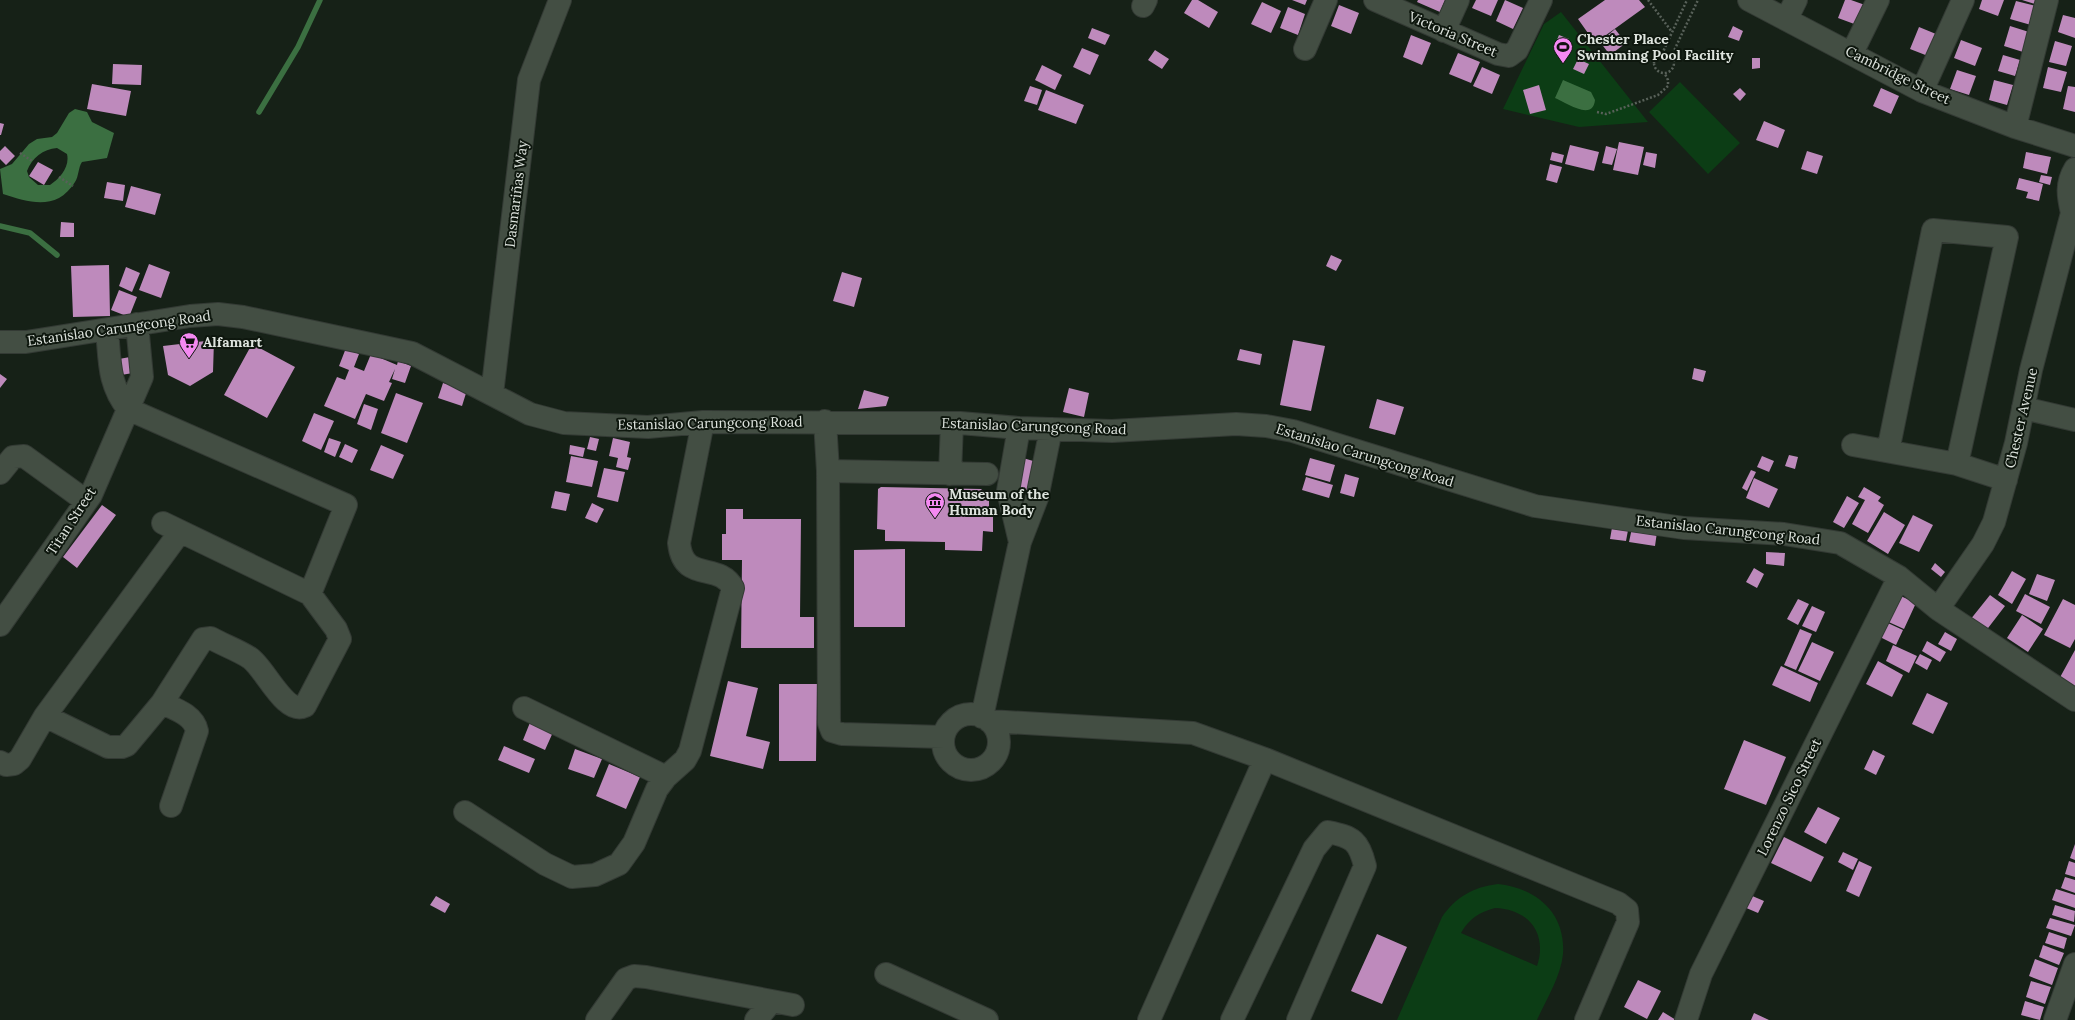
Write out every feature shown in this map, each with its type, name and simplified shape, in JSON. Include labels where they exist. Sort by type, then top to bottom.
[{"type":"street","name":"Dasmariñas Way","points":[[492,394],[529,80],[560,0]]},
{"type":"street","points":[[1305,49],[1326,0]]},
{"type":"street","name":"Victoria Street","points":[[1375,0],[1498,54],[1509,56],[1517,50],[1542,3]]},
{"type":"street","points":[[1444,31],[1458,0]]},
{"type":"street","name":"Cambridge Street","points":[[1749,0],[1791,9],[1852,53],[1922,91],[2015,127],[2075,146]]},
{"type":"street","points":[[1852,53],[1878,0]]},
{"type":"street","points":[[1922,91],[1963,0]]},
{"type":"street","points":[[2015,127],[2047,0]]},
{"type":"street","name":"Chester Avenue","points":[[1938,609],[1983,544],[1994,522],[2006,480],[2033,362],[2072,217],[2067,192],[2069,180],[2075,169]]},
{"type":"street","points":[[1888,451],[1934,230],[2007,237],[1957,464]]},
{"type":"street","name":"Estanislao Carungcong Road","points":[[0,342],[26,342],[190,316],[218,314],[243,317],[412,353],[530,414],[564,423],[648,427],[704,422],[825,421],[952,423],[1019,428],[1112,431],[1213,424],[1266,426],[1293,431],[1535,506],[1684,528],[1784,534],[1840,543],[1899,577],[1938,609],[2075,700]]},
{"type":"street","name":"Titan Street","points":[[0,626],[91,495],[142,377],[137,324]]},
{"type":"street","points":[[107,330],[112,377],[118,396],[128,409],[346,505],[310,594]]},
{"type":"street","points":[[2023,408],[2075,420]]},
{"type":"street","points":[[825,421],[828,471],[829,723],[832,731],[842,734],[944,737]]},
{"type":"street","points":[[465,812],[545,864],[572,877],[595,875],[619,864],[634,843],[657,789],[666,777],[685,760],[690,751],[733,588],[724,577],[691,568],[680,554],[679,543],[704,422]]},
{"type":"street","points":[[950,474],[952,423]]},
{"type":"street","points":[[1019,428],[1008,491],[1020,542]]},
{"type":"street","points":[[1051,429],[1037,498],[1020,542],[986,719],[998,735],[998,752],[987,766],[979,770],[961,769],[953,765],[944,750],[944,737],[950,724],[957,718],[974,714],[986,719],[1193,733],[1265,759],[1618,903],[1627,910],[1628,922],[1586,1020]]},
{"type":"street","points":[[1853,445],[1957,464],[2006,480]]},
{"type":"street","points":[[0,473],[13,457],[24,456],[86,501]]},
{"type":"street","points":[[828,471],[987,474]]},
{"type":"street","points":[[0,762],[6,765],[14,764],[20,759],[45,716],[172,527],[310,594],[336,629],[340,639],[305,706],[300,708],[294,707],[284,699],[251,658],[211,638],[206,638],[203,640],[162,703],[127,745],[113,748],[91,740],[45,716]]},
{"type":"street","name":"Lorenzo Sico Street","points":[[1686,1020],[1701,974],[1899,577]]},
{"type":"street","points":[[162,703],[191,719],[196,724],[197,731],[171,806]]},
{"type":"street","points":[[524,708],[666,777]]},
{"type":"street","points":[[1148,1020],[1265,759]]},
{"type":"street","points":[[1232,1020],[1314,848],[1328,832],[1345,835],[1361,849],[1365,866],[1298,1020]]},
{"type":"street","points":[[2063,1014],[2075,964]]},
{"type":"street","points":[[886,974],[987,1020]]},
{"type":"street","points":[[597,1020],[626,979],[634,976],[793,1005]]},
{"type":"street","points":[[756,1020],[772,1001]]},
{"type":"path","points":[[1648,0],[1672,32]]},
{"type":"path","points":[[1597,112],[1606,114],[1658,95],[1668,86],[1668,80],[1665,74],[1657,71],[1654,63],[1658,55],[1662,54],[1687,0]]},
{"type":"path","points":[[1665,74],[1669,72],[1674,65],[1672,57],[1698,0]]},
{"type":"path","points":[[1662,54],[1672,57]]},
{"type":"path","points":[[20,153],[32,161]]},
{"type":"path","points":[[59,177],[72,186]]},
{"type":"shaded area","name":"Chester Place Swimming Pool Facility","points":[[1561,12],[1648,122],[1579,127],[1503,109],[1544,24]]},
{"type":"shaded area","points":[[1563,80],[1591,92],[1595,100],[1593,106],[1589,110],[1578,109],[1555,98]]},
{"type":"shaded area","points":[[1680,82],[1740,143],[1708,174],[1649,112]]},
{"type":"shaded area","points":[[75,109],[87,112],[92,122],[114,133],[107,158],[82,162],[76,180],[68,191],[51,201],[33,202],[3,194],[0,169],[12,164],[29,144],[37,139],[52,137],[57,133],[69,113]],"holes":[[[57,148],[67,154],[68,159],[66,168],[50,185],[38,185],[29,177],[27,171],[29,166],[35,158],[43,152]]]},
{"type":"shaded area","points":[[1498,884],[1512,886],[1536,897],[1546,905],[1554,915],[1559,926],[1563,939],[1562,962],[1553,988],[1537,1020],[1397,1020],[1442,917],[1453,904],[1466,894],[1489,885]],"holes":[[[1495,908],[1507,909],[1526,918],[1537,933],[1540,943],[1540,954],[1537,966],[1461,933],[1467,924],[1479,914]]]},
{"type":"building","points":[[1192,0],[1198,0],[1218,12],[1209,28],[1184,13]]},
{"type":"building","points":[[1292,0],[1307,0],[1305,5]]},
{"type":"building","points":[[1418,0],[1445,0],[1440,12],[1417,2]]},
{"type":"building","points":[[1476,0],[1498,0],[1491,16],[1472,8]]},
{"type":"building","points":[[1505,0],[1523,8],[1513,29],[1496,21]]},
{"type":"building","points":[[1605,0],[1639,0],[1645,7],[1595,43],[1578,19]]},
{"type":"building","points":[[1845,0],[1851,0],[1865,5],[1857,25],[1838,18]]},
{"type":"building","points":[[1982,0],[2004,0],[1998,16],[1979,9]]},
{"type":"building","points":[[2022,0],[2036,0],[2035,4]]},
{"type":"building","points":[[2016,1],[2036,6],[2031,25],[2010,19]]},
{"type":"building","points":[[1262,2],[1281,11],[1271,33],[1251,24]]},
{"type":"building","points":[[1339,5],[1359,13],[1351,34],[1331,26]]},
{"type":"building","points":[[1288,7],[1305,14],[1298,35],[1280,28]]},
{"type":"building","points":[[2063,15],[2075,18],[2075,38],[2058,32]]},
{"type":"building","points":[[1733,26],[1743,31],[1739,41],[1728,37]]},
{"type":"building","points":[[2010,26],[2029,32],[2023,52],[2004,46]]},
{"type":"building","points":[[1919,27],[1936,34],[1928,56],[1910,49]]},
{"type":"building","points":[[1092,28],[1110,35],[1105,45],[1088,38]]},
{"type":"building","points":[[1615,29],[1626,43],[1610,55],[1600,42]]},
{"type":"building","points":[[1411,35],[1431,43],[1422,65],[1403,57]]},
{"type":"building","points":[[1559,35],[1569,39],[1564,51],[1554,47]]},
{"type":"building","points":[[1961,40],[1982,48],[1975,66],[1954,58]]},
{"type":"building","points":[[2055,41],[2072,46],[2066,66],[2049,62]]},
{"type":"building","points":[[1082,48],[1099,55],[1090,75],[1073,67]]},
{"type":"building","points":[[1155,50],[1169,59],[1162,69],[1148,60]]},
{"type":"building","points":[[1458,53],[1480,62],[1471,83],[1449,74]]},
{"type":"building","points":[[2003,55],[2020,60],[2015,76],[1998,71]]},
{"type":"building","points":[[1752,58],[1760,58],[1760,68],[1752,69]]},
{"type":"building","points":[[1578,59],[1589,64],[1584,74],[1573,69]]},
{"type":"building","points":[[113,64],[142,65],[141,85],[112,84]]},
{"type":"building","points":[[1042,65],[1062,75],[1055,90],[1035,80]]},
{"type":"building","points":[[1482,67],[1500,75],[1492,94],[1473,86]]},
{"type":"building","points":[[2048,67],[2067,72],[2061,92],[2043,88]]},
{"type":"building","points":[[1957,70],[1976,76],[1969,95],[1950,89]]},
{"type":"building","points":[[1994,80],[2013,85],[2007,105],[1989,100]]},
{"type":"building","points":[[92,84],[131,91],[126,116],[87,109]]},
{"type":"building","points":[[1539,85],[1546,110],[1530,114],[1523,90]]},
{"type":"building","points":[[1030,86],[1042,90],[1037,105],[1024,101]]},
{"type":"building","points":[[2068,86],[2075,87],[2075,112],[2063,109]]},
{"type":"building","points":[[1740,88],[1746,94],[1740,101],[1733,94]]},
{"type":"building","points":[[1881,88],[1899,96],[1891,114],[1873,106]]},
{"type":"building","points":[[1046,90],[1084,105],[1076,124],[1038,110]]},
{"type":"building","points":[[1764,121],[1785,130],[1778,148],[1756,140]]},
{"type":"building","points":[[0,123],[4,124],[1,135],[0,135]]},
{"type":"building","points":[[1619,142],[1644,147],[1638,175],[1613,170]]},
{"type":"building","points":[[1570,145],[1599,152],[1594,171],[1565,164]]},
{"type":"building","points":[[5,146],[15,156],[6,165],[0,159],[0,151]]},
{"type":"building","points":[[1606,146],[1617,149],[1612,165],[1602,163]]},
{"type":"building","points":[[1807,151],[1823,156],[1817,174],[1801,169]]},
{"type":"building","points":[[1552,152],[1564,155],[1562,163],[1550,160]]},
{"type":"building","points":[[1646,152],[1657,154],[1655,168],[1643,165]]},
{"type":"building","points":[[2026,152],[2051,157],[2047,174],[2023,168]]},
{"type":"building","points":[[38,162],[53,170],[44,185],[29,176]]},
{"type":"building","points":[[1550,164],[1562,167],[1557,183],[1546,180]]},
{"type":"building","points":[[2041,175],[2052,177],[2050,185],[2039,182]]},
{"type":"building","points":[[2019,178],[2043,184],[2039,201],[2026,198],[2028,192],[2016,189]]},
{"type":"building","points":[[107,182],[125,185],[123,201],[104,198]]},
{"type":"building","points":[[131,186],[161,194],[155,215],[125,207]]},
{"type":"building","points":[[61,222],[74,223],[74,237],[60,237]]},
{"type":"building","points":[[1331,255],[1342,260],[1336,271],[1326,266]]},
{"type":"building","points":[[149,264],[170,272],[161,298],[139,290]]},
{"type":"building","points":[[109,265],[110,316],[73,317],[71,266]]},
{"type":"building","points":[[126,267],[140,273],[132,292],[119,286]]},
{"type":"building","points":[[842,272],[862,278],[854,307],[833,301]]},
{"type":"building","points":[[119,290],[137,297],[129,317],[111,310]]},
{"type":"building","name":"Alfamart","points":[[214,340],[213,372],[190,386],[168,375],[163,346]]},
{"type":"building","points":[[1293,340],[1325,346],[1311,411],[1280,405]]},
{"type":"building","points":[[252,344],[295,367],[267,418],[224,395]]},
{"type":"building","points":[[346,348],[359,354],[354,367],[364,371],[371,354],[397,365],[398,361],[411,366],[405,383],[392,379],[395,369],[389,382],[392,383],[384,401],[366,394],[355,419],[324,406],[337,377],[345,380],[349,370],[339,366]]},
{"type":"building","points":[[1240,349],[1262,354],[1260,365],[1237,360]]},
{"type":"building","points":[[130,357],[133,373],[121,375],[119,359]]},
{"type":"building","points":[[1694,368],[1706,371],[1703,382],[1692,379]]},
{"type":"building","points":[[0,374],[7,379],[0,388]]},
{"type":"building","points":[[443,383],[467,390],[462,406],[438,398]]},
{"type":"building","points":[[1069,388],[1089,393],[1084,417],[1063,412]]},
{"type":"building","points":[[864,390],[889,397],[886,406],[858,409]]},
{"type":"building","points":[[396,393],[423,403],[407,443],[381,433]]},
{"type":"building","points":[[1377,399],[1404,407],[1395,435],[1369,428]]},
{"type":"building","points":[[364,404],[378,409],[371,430],[357,424]]},
{"type":"building","points":[[314,413],[334,421],[321,450],[302,441]]},
{"type":"building","points":[[590,437],[599,439],[596,451],[587,449]]},
{"type":"building","points":[[329,438],[341,442],[335,457],[324,452]]},
{"type":"building","points":[[613,438],[630,442],[627,457],[631,458],[628,470],[616,467],[618,458],[609,456]]},
{"type":"building","points":[[345,444],[358,450],[352,463],[339,457]]},
{"type":"building","points":[[381,445],[404,455],[393,479],[370,470]]},
{"type":"building","points":[[570,445],[585,448],[583,457],[569,454]]},
{"type":"building","points":[[1789,455],[1798,457],[1795,469],[1785,466]]},
{"type":"building","points":[[571,456],[598,461],[592,487],[566,482]]},
{"type":"building","points":[[1762,456],[1774,461],[1769,472],[1757,467]]},
{"type":"building","points":[[1023,458],[1040,463],[1032,492],[1015,487]]},
{"type":"building","points":[[1310,458],[1335,465],[1330,482],[1305,475]]},
{"type":"building","points":[[604,468],[625,472],[618,502],[597,497]]},
{"type":"building","points":[[1751,470],[1756,472],[1747,491],[1742,488]]},
{"type":"building","points":[[1345,474],[1359,478],[1354,497],[1340,493]]},
{"type":"building","points":[[1306,477],[1333,485],[1329,498],[1302,490]]},
{"type":"building","points":[[1754,478],[1778,489],[1769,508],[1746,498]]},
{"type":"building","name":"Museum of the Human Body","points":[[881,487],[981,489],[989,497],[989,509],[993,509],[993,532],[983,531],[982,551],[945,550],[945,542],[885,541],[885,530],[877,529],[878,489]]},
{"type":"building","points":[[1864,487],[1881,497],[1878,501],[1884,505],[1868,533],[1852,524],[1865,500],[1858,497]]},
{"type":"building","points":[[555,491],[570,494],[566,511],[551,508]]},
{"type":"building","points":[[1847,496],[1859,503],[1844,528],[1833,522]]},
{"type":"building","points":[[592,503],[604,509],[597,523],[585,518]]},
{"type":"building","points":[[102,505],[116,515],[77,568],[63,557]]},
{"type":"building","points":[[726,509],[743,509],[743,519],[801,519],[800,617],[814,617],[814,648],[741,648],[742,560],[722,560],[722,534],[726,534]]},
{"type":"building","points":[[1884,512],[1905,525],[1888,554],[1867,541]]},
{"type":"building","points":[[1913,515],[1933,525],[1919,552],[1899,543]]},
{"type":"building","points":[[1613,522],[1629,525],[1626,541],[1610,539]]},
{"type":"building","points":[[1632,528],[1657,532],[1655,546],[1629,542]]},
{"type":"building","points":[[905,549],[905,627],[854,627],[854,550]]},
{"type":"building","points":[[1766,552],[1785,553],[1784,566],[1766,564]]},
{"type":"building","points":[[1935,563],[1945,572],[1941,577],[1931,569]]},
{"type":"building","points":[[1754,568],[1764,574],[1757,588],[1746,582]]},
{"type":"building","points":[[2012,571],[2026,579],[2012,604],[1998,595]]},
{"type":"building","points":[[2037,574],[2055,580],[2047,601],[2029,594]]},
{"type":"building","points":[[1894,593],[1916,603],[1904,629],[1882,619]]},
{"type":"building","points":[[2025,594],[2050,607],[2041,624],[2016,611]]},
{"type":"building","points":[[1990,595],[2005,606],[1985,632],[1970,620]]},
{"type":"building","points":[[1798,599],[1809,604],[1798,625],[1787,619]]},
{"type":"building","points":[[2063,599],[2075,605],[2075,639],[2070,648],[2044,635]]},
{"type":"building","points":[[1812,606],[1825,612],[1816,632],[1802,626]]},
{"type":"building","points":[[2022,615],[2043,629],[2028,652],[2007,638]]},
{"type":"building","points":[[1879,619],[1903,630],[1896,645],[1872,633]]},
{"type":"building","points":[[1800,629],[1812,634],[1796,670],[1784,665]]},
{"type":"building","points":[[1945,632],[1957,639],[1951,651],[1938,644]]},
{"type":"building","points":[[1927,641],[1946,652],[1940,662],[1922,651]]},
{"type":"building","points":[[1812,642],[1834,652],[1820,681],[1798,671]]},
{"type":"building","points":[[1893,645],[1917,656],[1909,673],[1886,661]]},
{"type":"building","points":[[2075,650],[2075,690],[2058,681]]},
{"type":"building","points":[[1920,654],[1932,660],[1927,670],[1915,663]]},
{"type":"building","points":[[1878,661],[1903,675],[1892,697],[1866,684]]},
{"type":"building","points":[[1781,666],[1818,683],[1810,702],[1772,685]]},
{"type":"building","points":[[728,681],[758,688],[746,736],[770,742],[763,769],[710,756]]},
{"type":"building","points":[[779,684],[817,684],[816,761],[779,761]]},
{"type":"building","points":[[1927,693],[1948,703],[1933,734],[1912,724]]},
{"type":"building","points":[[531,720],[554,730],[545,750],[523,740]]},
{"type":"building","points":[[1744,740],[1786,757],[1766,805],[1724,789]]},
{"type":"building","points":[[504,746],[535,759],[529,773],[498,760]]},
{"type":"building","points":[[575,749],[602,759],[594,778],[568,769]]},
{"type":"building","points":[[1873,750],[1885,756],[1876,775],[1864,769]]},
{"type":"building","points":[[609,764],[640,777],[626,809],[596,796]]},
{"type":"building","points":[[1818,807],[1840,818],[1826,844],[1804,832]]},
{"type":"building","points":[[1784,837],[1824,857],[1811,882],[1771,863]]},
{"type":"building","points":[[2075,844],[2075,860],[2070,858]]},
{"type":"building","points":[[1843,852],[1858,859],[1853,870],[1838,862]]},
{"type":"building","points":[[1859,861],[1872,867],[1859,897],[1846,891]]},
{"type":"building","points":[[2069,861],[2075,863],[2075,877],[2065,874]]},
{"type":"building","points":[[2065,877],[2075,880],[2075,893],[2061,888]]},
{"type":"building","points":[[2056,889],[2075,895],[2075,908],[2052,900]]},
{"type":"building","points":[[1750,895],[1764,901],[1758,913],[1744,907]]},
{"type":"building","points":[[436,896],[450,904],[445,913],[430,905]]},
{"type":"building","points":[[2055,905],[2075,911],[2074,922],[2052,915]]},
{"type":"building","points":[[2050,918],[2075,925],[2071,936],[2046,928]]},
{"type":"building","points":[[2049,932],[2067,938],[2064,949],[2045,943]]},
{"type":"building","points":[[1377,934],[1407,947],[1382,1004],[1351,991]]},
{"type":"building","points":[[2043,945],[2064,953],[2059,965],[2039,957]]},
{"type":"building","points":[[2035,959],[2058,968],[2052,985],[2029,976]]},
{"type":"building","points":[[1638,980],[1661,991],[1647,1019],[1624,1007]]},
{"type":"building","points":[[2031,981],[2051,987],[2045,1004],[2026,997]]},
{"type":"building","points":[[2025,1001],[2044,1007],[2040,1020],[2021,1015]]},
{"type":"building","points":[[1663,1012],[1676,1020],[1658,1020]]},
{"type":"building","points":[[1754,1013],[1769,1020],[1751,1020]]},
{"type":"waterway","points":[[259,112],[298,47],[320,0]]},
{"type":"waterway","points":[[0,226],[30,233],[57,255]]},
{"type":"place","name":"Chester Place Swimming Pool Facility","points":[[1563,64]]},
{"type":"place","name":"Alfamart","points":[[189,359]]},
{"type":"place","name":"Museum of the Human Body","points":[[935,519]]}]
